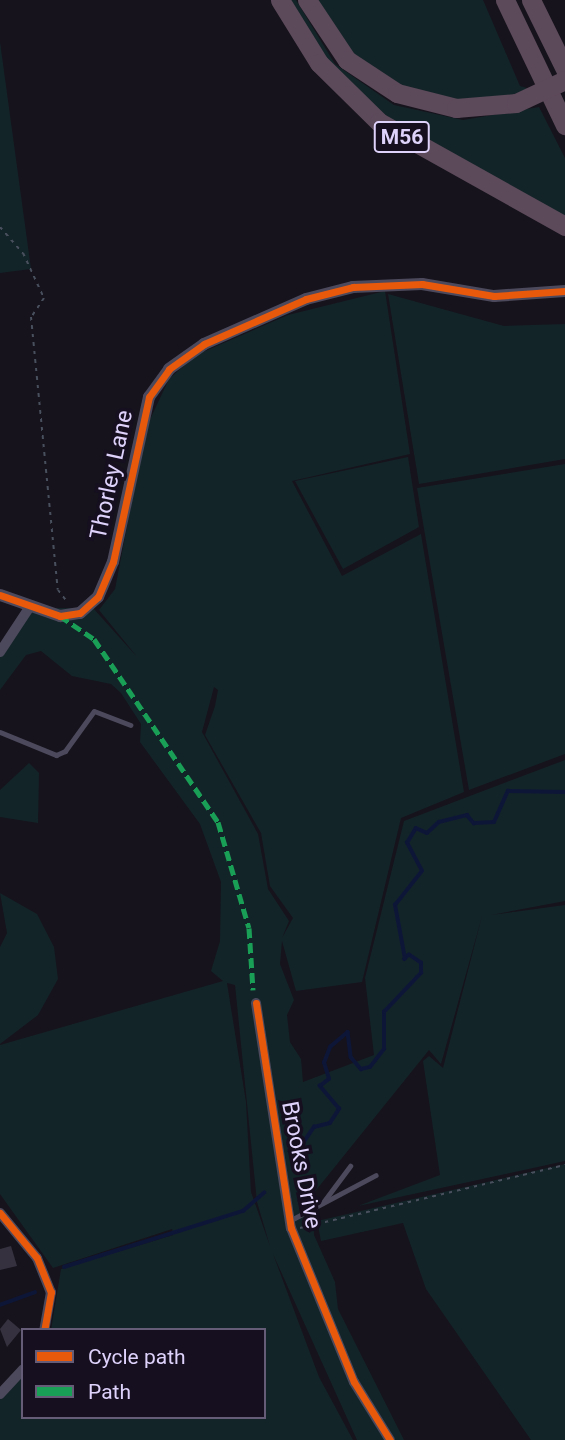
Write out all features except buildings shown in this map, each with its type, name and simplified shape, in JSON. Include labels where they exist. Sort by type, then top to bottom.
[{"type":"highway","name":"M56","points":[[280,0],[319,63],[379,122],[565,226]]},
{"type":"highway","name":"M56","points":[[307,0],[347,60],[397,93],[456,108],[516,103],[565,80]]},
{"type":"highway","points":[[505,0],[565,125]]},
{"type":"highway","points":[[531,0],[565,69]]},
{"type":"street","name":"Thorley Lane","points":[[76,615],[98,597],[113,562],[149,397],[183,357],[306,299],[353,286],[422,284],[494,296],[565,291]]},
{"type":"street","points":[[0,594],[29,608],[76,615]]},
{"type":"street","points":[[0,652],[29,608]]},
{"type":"street","name":"Brooks Drive","points":[[256,1003],[290,1226],[354,1382],[390,1440]]},
{"type":"street","points":[[0,1213],[37,1258],[51,1292],[44,1328]]},
{"type":"street","points":[[0,1394],[21,1371]]},
{"type":"lane","points":[[0,732],[56,755],[94,711],[130,725]]},
{"type":"lane","points":[[323,1204],[350,1166]]},
{"type":"lane","points":[[290,1226],[376,1175]]},
{"type":"path","points":[[0,227],[23,253],[44,298],[31,317],[58,590],[76,615]]},
{"type":"path","points":[[290,1226],[565,1165]]},
{"type":"shaded area","points":[[286,0],[296,0],[335,64],[394,105],[463,120],[539,107],[565,158],[565,218],[417,141],[337,75]]},
{"type":"shaded area","points":[[313,0],[483,0],[520,86],[530,89],[489,103],[418,96],[351,56]]},
{"type":"shaded area","points":[[0,42],[31,269],[0,273]]},
{"type":"shaded area","points":[[385,291],[410,454],[292,481],[342,576],[421,534],[464,792],[401,818],[362,982],[296,991],[282,941],[280,964],[294,1000],[287,1015],[290,1042],[301,1059],[303,1082],[374,1055],[365,978],[404,821],[565,760],[565,901],[491,915],[565,905],[565,1161],[358,1206],[440,1175],[423,1061],[429,1056],[443,1068],[482,916],[441,1064],[429,1050],[313,1194],[314,1235],[335,1282],[338,1309],[404,1440],[357,1440],[273,1254],[319,1377],[353,1440],[0,1440],[0,1399],[21,1377],[21,1419],[266,1419],[266,1328],[51,1328],[61,1269],[173,1235],[172,1229],[53,1268],[0,1194],[0,1045],[223,981],[211,971],[220,941],[221,882],[200,824],[140,742],[141,724],[121,693],[111,684],[72,676],[41,651],[26,655],[0,690],[0,652],[29,608],[93,608],[138,658],[99,610],[115,589],[146,428],[169,379],[196,355],[288,315]],"holes":[[[214,687],[218,690],[205,735],[261,833],[270,886],[293,918],[282,938],[289,921],[268,889],[258,834],[202,732]],[[227,983],[235,985],[257,1202],[270,1246],[251,1192],[246,1102]]]},
{"type":"shaded area","points":[[388,294],[504,326],[565,324],[565,459],[419,484]]},
{"type":"shaded area","points":[[408,457],[419,527],[343,569],[295,481]]},
{"type":"shaded area","points":[[565,464],[565,754],[469,790],[417,488]]},
{"type":"shaded area","points":[[29,763],[39,773],[38,823],[0,817],[0,790]]},
{"type":"shaded area","points":[[0,893],[37,914],[54,947],[58,979],[38,1015],[0,1044],[0,947],[7,933]]},
{"type":"shaded area","points":[[565,1164],[565,1440],[531,1440],[426,1289],[403,1223],[321,1241],[317,1221]]},
{"type":"waterway","points":[[295,1155],[314,1127],[330,1123],[339,1109],[320,1086],[329,1079],[324,1063],[330,1047],[348,1032],[351,1057],[361,1069],[370,1067],[384,1049],[384,1012],[421,973],[421,963],[409,955],[405,959],[395,905],[422,871],[407,843],[416,828],[427,833],[439,822],[467,815],[474,823],[494,822],[508,791],[565,792]]},
{"type":"waterway","points":[[64,1267],[243,1211],[264,1193]]},
{"type":"waterway","points":[[0,1305],[35,1292]]},
{"type":"marked path","points":[[60,616],[94,639],[218,822],[249,928],[253,990]]},
{"type":"cycle path","points":[[0,595],[60,616],[80,613],[98,597],[113,562],[149,397],[169,369],[204,344],[306,299],[353,287],[422,284],[494,296],[565,291]]},
{"type":"cycle path","points":[[256,1003],[291,1228],[354,1382],[390,1440]]},
{"type":"cycle path","points":[[0,1213],[37,1258],[51,1292],[44,1328]]}]
